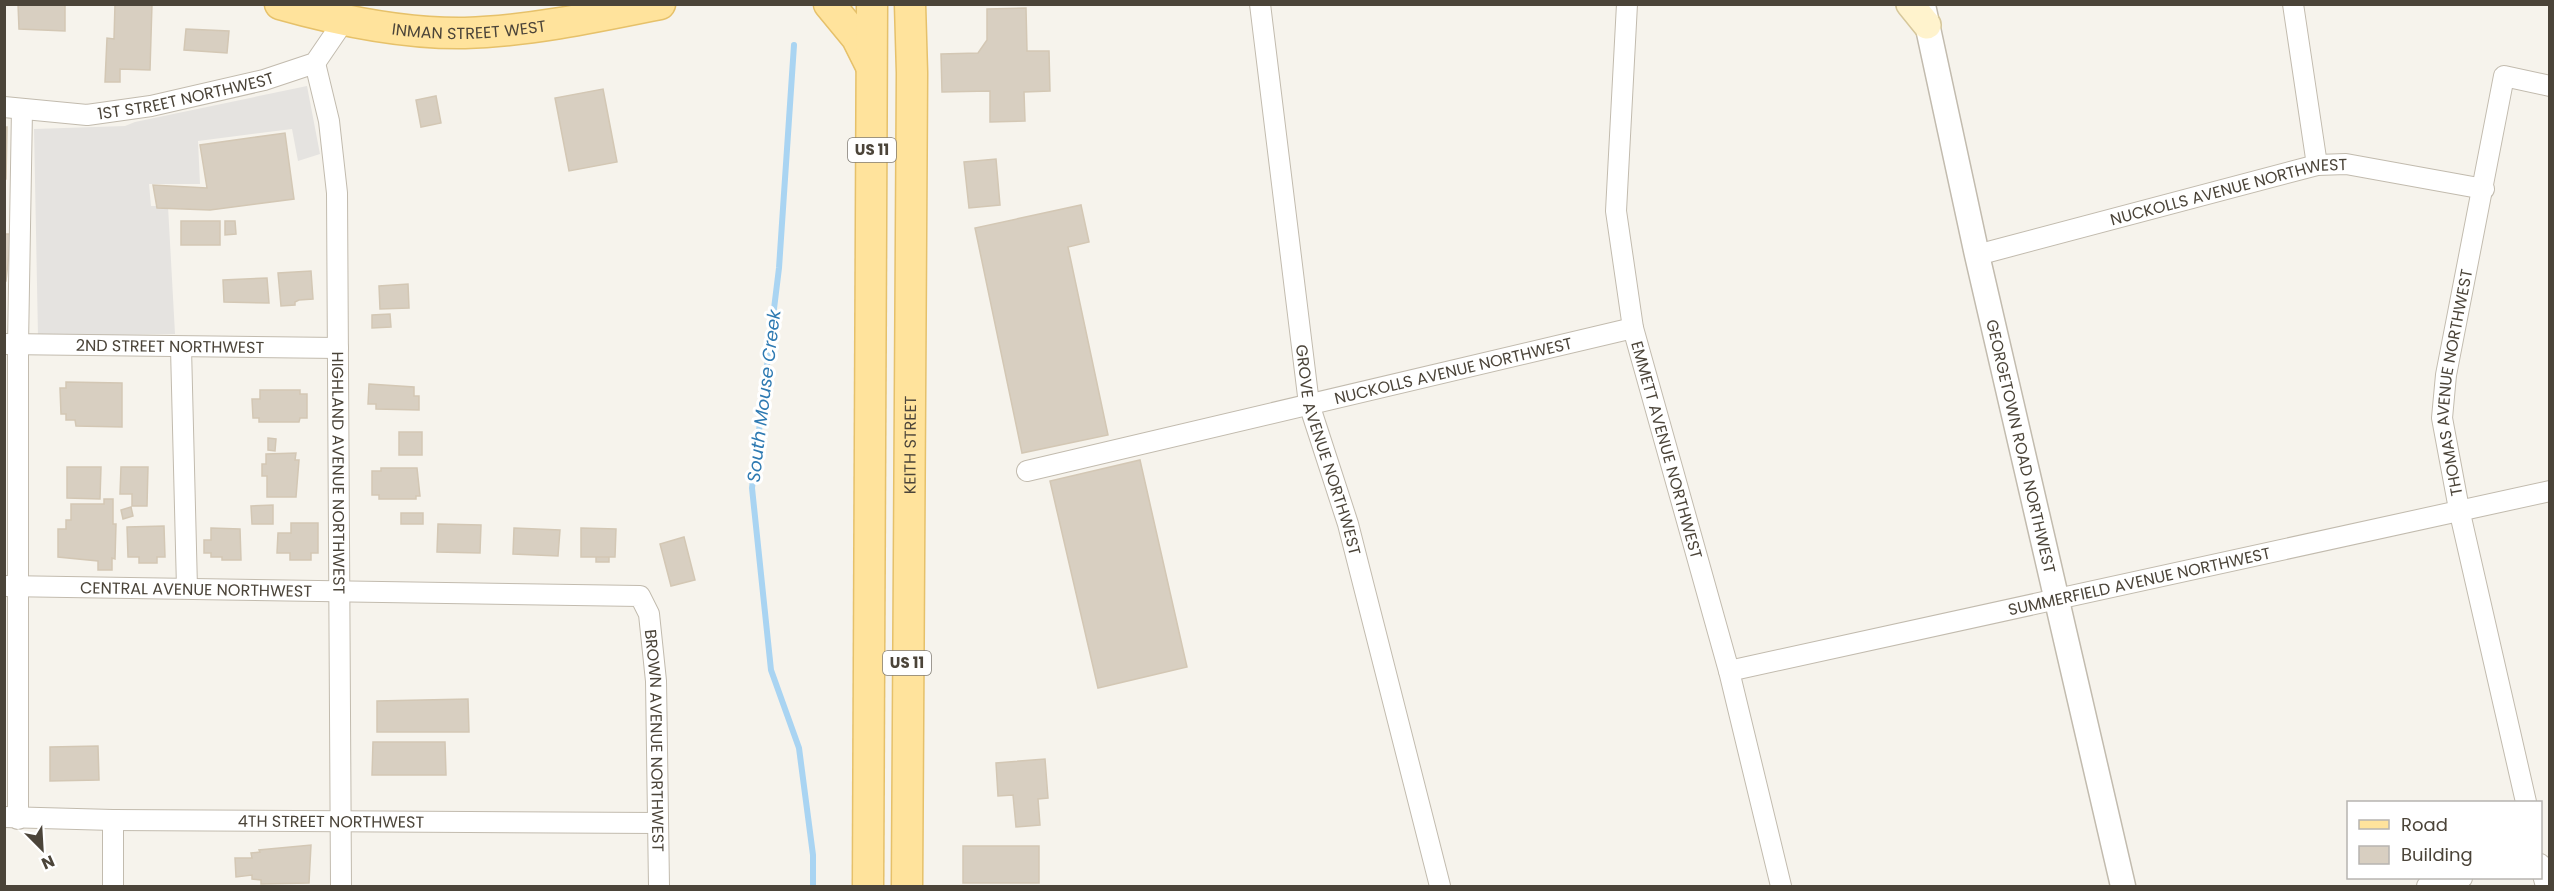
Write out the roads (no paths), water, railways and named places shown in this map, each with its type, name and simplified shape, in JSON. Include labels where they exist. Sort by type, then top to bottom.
[{"type":"main road","name":"INMAN STREET WEST","points":[[280,4],[343,22],[465,33],[528,27],[660,4]]},
{"type":"main road","points":[[829,4],[857,38],[872,69]]},
{"type":"main road","name":"US 11","points":[[868,886],[872,4]]},
{"type":"main road","name":"KEITH STREET","points":[[907,886],[912,73],[910,4]]},
{"type":"main road","points":[[1910,4],[1925,15]]},
{"type":"main road","points":[[871,561],[908,561]]},
{"type":"street","name":"GROVE AVENUE NORTHWEST","points":[[1260,4],[1309,404],[1348,524],[1440,886]]},
{"type":"street","name":"EMMETT AVENUE NORTHWEST","points":[[1627,4],[1616,211],[1633,328],[1730,671],[1781,886]]},
{"type":"street","points":[[2293,4],[2317,165]]},
{"type":"street","name":"GEORGETOWN ROAD NORTHWEST","points":[[1925,15],[1977,255],[2123,886]]},
{"type":"street","points":[[315,63],[343,22]]},
{"type":"street","name":"1ST STREET NORTHWEST","points":[[13,108],[87,115],[119,112],[264,81],[315,63]]},
{"type":"street","name":"HIGHLAND AVENUE NORTHWEST","points":[[315,63],[329,122],[337,193],[340,886]]},
{"type":"street","name":"THOMAS AVENUE NORTHWEST","points":[[2526,801],[2458,509],[2442,418],[2446,375],[2484,189],[2504,76],[2550,86]]},
{"type":"street","points":[[11,818],[13,108]]},
{"type":"street","name":"NUCKOLLS AVENUE NORTHWEST","points":[[1977,255],[2317,165],[2346,164],[2484,189]]},
{"type":"street","name":"NUCKOLLS AVENUE NORTHWEST","points":[[1027,471],[1633,328]]},
{"type":"street","name":"2ND STREET NORTHWEST","points":[[11,344],[181,348],[338,348]]},
{"type":"street","points":[[181,348],[187,588]]},
{"type":"street","name":"SUMMERFIELD AVENUE NORTHWEST","points":[[1730,671],[2056,601],[2458,509],[2550,491]]},
{"type":"street","name":"CENTRAL AVENUE NORTHWEST","points":[[12,587],[640,596]]},
{"type":"street","name":"BROWN AVENUE NORTHWEST","points":[[640,596],[649,615],[656,681],[659,886]]},
{"type":"street","name":"4TH STREET NORTHWEST","points":[[11,818],[658,823]]},
{"type":"street","points":[[113,820],[113,886]]},
{"type":"street","points":[[2542,868],[2546,886]]},
{"type":"street","points":[[2427,886],[2458,879]]},
{"type":"waterway","name":"South Mouse Creek","points":[[794,45],[779,268],[752,488],[771,670],[799,748],[813,855],[813,886]]}]
